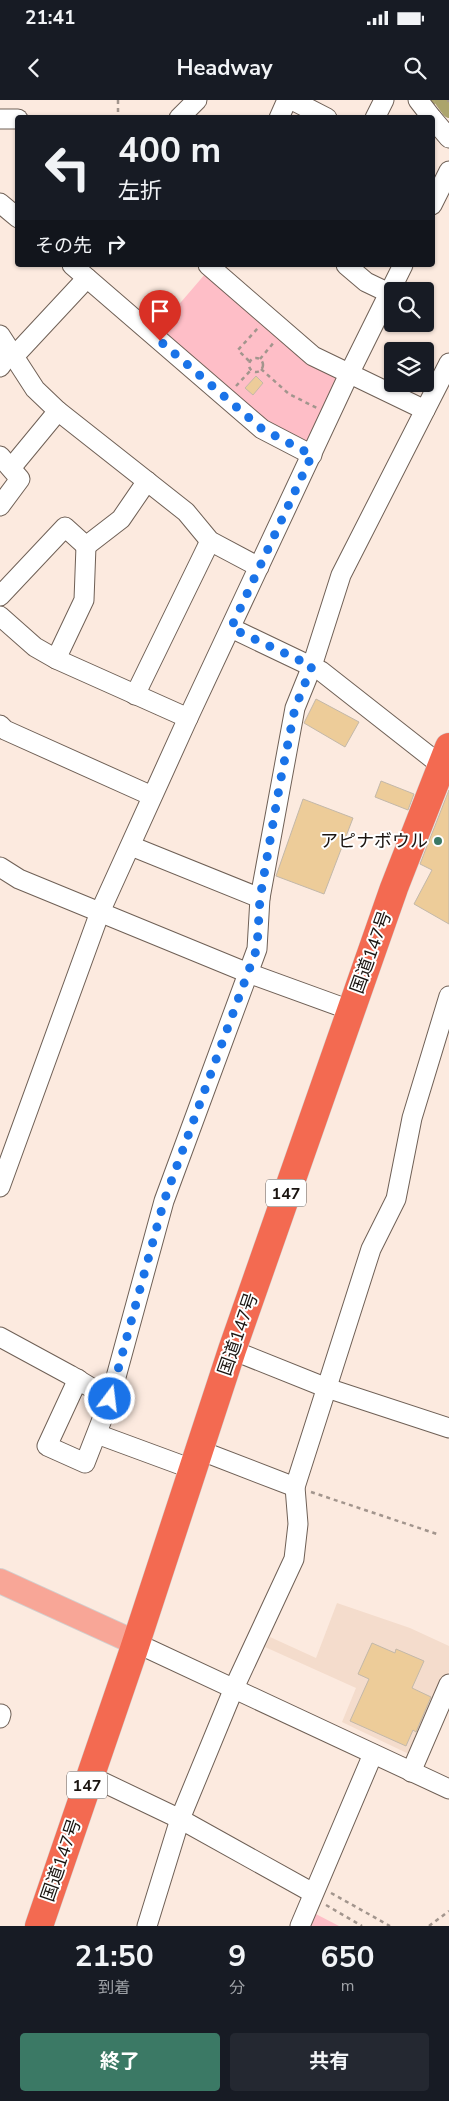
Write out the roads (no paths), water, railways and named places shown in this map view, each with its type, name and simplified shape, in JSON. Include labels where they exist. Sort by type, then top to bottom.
[{"type":"highway","name":"国道147号","points":[[39,1926],[136,1643],[232,1350],[350,1010],[394,888],[446,765]]},
{"type":"main road","points":[[0,1581],[136,1643]]},
{"type":"street","points":[[182,115],[197,100]]},
{"type":"street","points":[[280,115],[287,100]]},
{"type":"street","points":[[292,100],[321,115]]},
{"type":"street","points":[[376,115],[384,100]]},
{"type":"street","points":[[418,100],[430,115]]},
{"type":"street","points":[[0,119],[15,119]]},
{"type":"street","points":[[435,122],[449,138]]},
{"type":"street","points":[[435,199],[449,171]]},
{"type":"street","points":[[0,203],[15,216]]},
{"type":"street","points":[[74,267],[262,429],[312,455]]},
{"type":"street","points":[[210,267],[264,321],[313,356],[425,410]]},
{"type":"street","points":[[348,267],[366,282],[384,291]]},
{"type":"street","points":[[394,282],[402,267]]},
{"type":"street","points":[[6,360],[19,351],[87,278]]},
{"type":"street","points":[[0,1186],[7,1148],[100,912],[188,718],[384,303]]},
{"type":"street","points":[[0,335],[6,360],[58,411],[186,512],[210,542],[259,567]]},
{"type":"street","points":[[78,1379],[47,1446],[85,1463],[110,1399],[164,1201],[257,948],[260,898],[295,708],[312,666],[341,575],[449,363]]},
{"type":"street","points":[[0,506],[20,479],[6,462],[58,411]]},
{"type":"street","points":[[56,659],[84,600],[86,546],[121,518],[147,482]]},
{"type":"street","points":[[0,596],[65,527],[86,546]]},
{"type":"street","points":[[135,694],[210,542]]},
{"type":"street","points":[[0,616],[35,647],[56,659],[188,718]]},
{"type":"street","points":[[231,628],[321,671],[433,758],[446,765]]},
{"type":"street","points":[[0,725],[5,730],[152,796]]},
{"type":"street","points":[[131,846],[260,898]]},
{"type":"street","points":[[0,867],[19,880],[248,973],[350,1010]]},
{"type":"street","points":[[147,1926],[180,1819],[234,1688],[294,1559],[298,1524],[295,1487],[371,1249],[396,1199],[412,1118],[449,996]]},
{"type":"street","points":[[0,1337],[78,1379],[110,1399]]},
{"type":"street","points":[[232,1350],[327,1388],[449,1428]]},
{"type":"street","points":[[97,1434],[295,1487]]},
{"type":"street","points":[[136,1643],[449,1789]]},
{"type":"street","points":[[412,1772],[449,1684]]},
{"type":"street","points":[[300,1926],[373,1754]]},
{"type":"street","points":[[90,1776],[180,1819],[312,1895]]},
{"type":"waterway","points":[[441,100],[449,111]]},
{"type":"place","name":"アピナボウル","points":[[438,841]]}]
